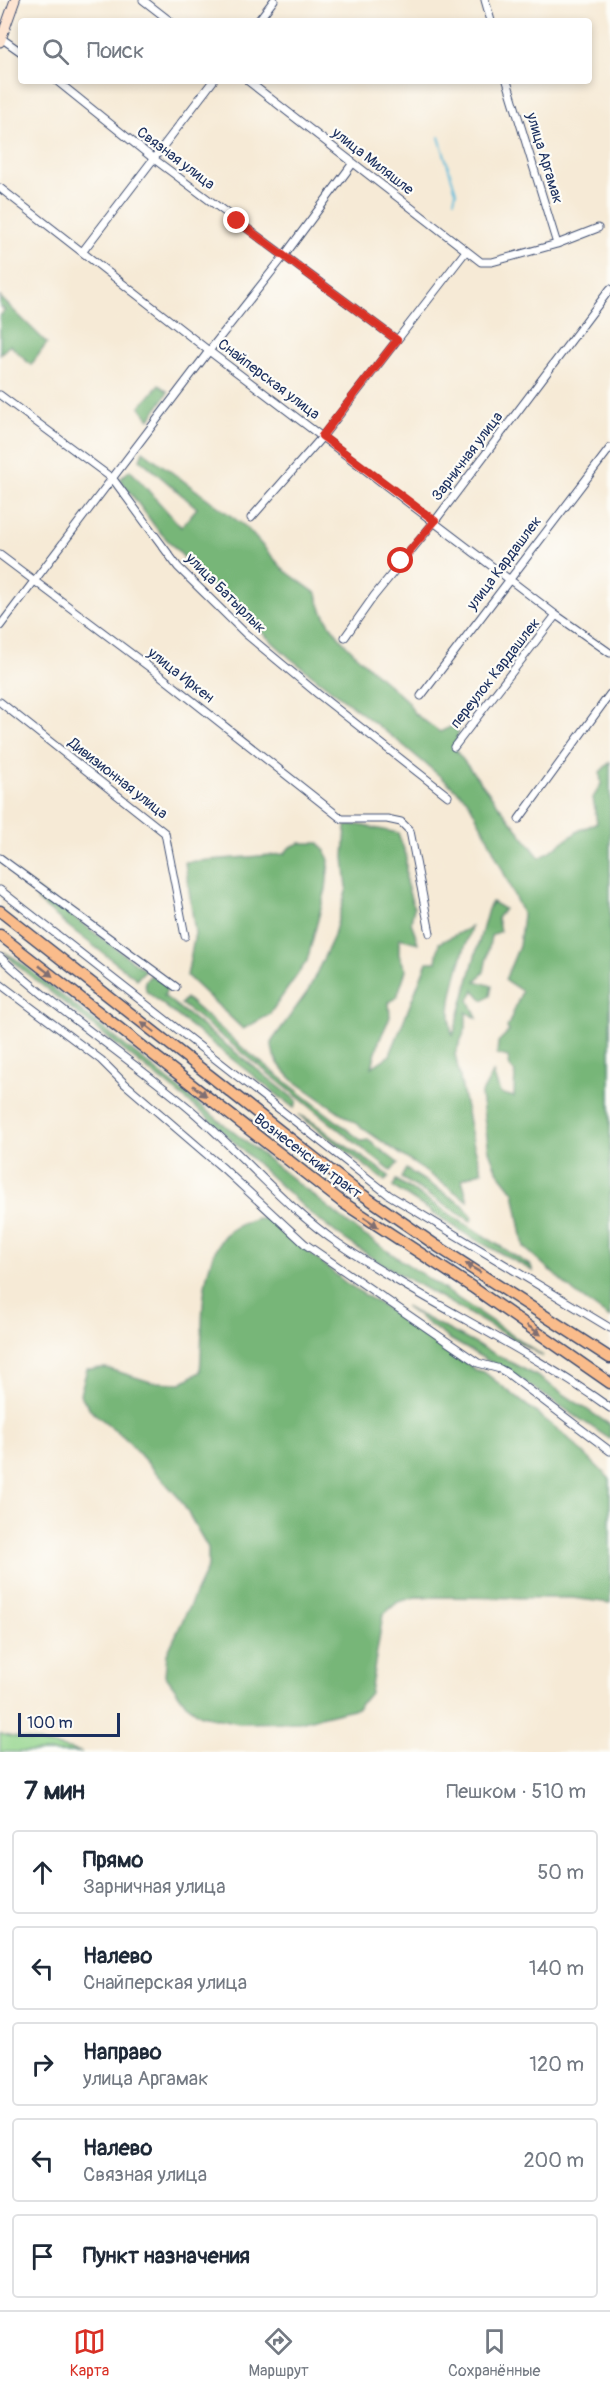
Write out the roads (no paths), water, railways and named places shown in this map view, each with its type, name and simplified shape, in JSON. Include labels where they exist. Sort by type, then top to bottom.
[{"type":"main road","name":"Вознесенский тракт","points":[[0,911],[353,1188],[437,1246],[610,1358]]},
{"type":"main road","name":"Вознесенский тракт","points":[[0,935],[342,1202],[472,1287],[610,1383]]},
{"type":"street","points":[[15,0],[1,40],[18,50]]},
{"type":"street","points":[[143,0],[166,18]]},
{"type":"street","points":[[260,18],[274,0]]},
{"type":"street","points":[[485,0],[490,18]]},
{"type":"street","name":"Связная улица","points":[[61,84],[154,159],[397,340]]},
{"type":"street","points":[[83,251],[211,84]]},
{"type":"street","name":"улица Миляшле","points":[[252,84],[481,262],[492,262],[557,244]]},
{"type":"street","name":"улица Аргамак","points":[[508,84],[557,244]]},
{"type":"street","points":[[0,626],[353,163]]},
{"type":"street","name":"Снайперская улица","points":[[0,188],[209,351],[556,615],[610,653]]},
{"type":"street","points":[[557,244],[598,228]]},
{"type":"street","points":[[251,518],[322,436],[466,252]]},
{"type":"street","name":"Зарничная улица","points":[[345,637],[610,289]]},
{"type":"street","name":"улица Батырлык","points":[[0,395],[113,479],[178,567],[246,634],[447,796]]},
{"type":"street","name":"улица Кардашлек","points":[[421,696],[610,448]]},
{"type":"street","name":"улица Иркен","points":[[0,555],[161,676],[342,819],[387,819],[400,822],[410,831],[430,933]]},
{"type":"street","name":"переулок Кардашлек","points":[[454,747],[556,615]]},
{"type":"street","points":[[519,819],[610,694]]},
{"type":"street","name":"Дивизионная улица","points":[[0,702],[165,833],[185,936]]},
{"type":"street","points":[[0,858],[176,987]]},
{"type":"street","points":[[0,890],[389,1196],[610,1328]]},
{"type":"street","points":[[0,957],[198,1116],[297,1209],[336,1242],[380,1270],[506,1341],[610,1408]]},
{"type":"street","points":[[0,984],[101,1060],[124,1083],[224,1168],[311,1249],[478,1363],[500,1368],[610,1451]]},
{"type":"waterway","points":[[439,137],[456,192],[454,200]]}]
